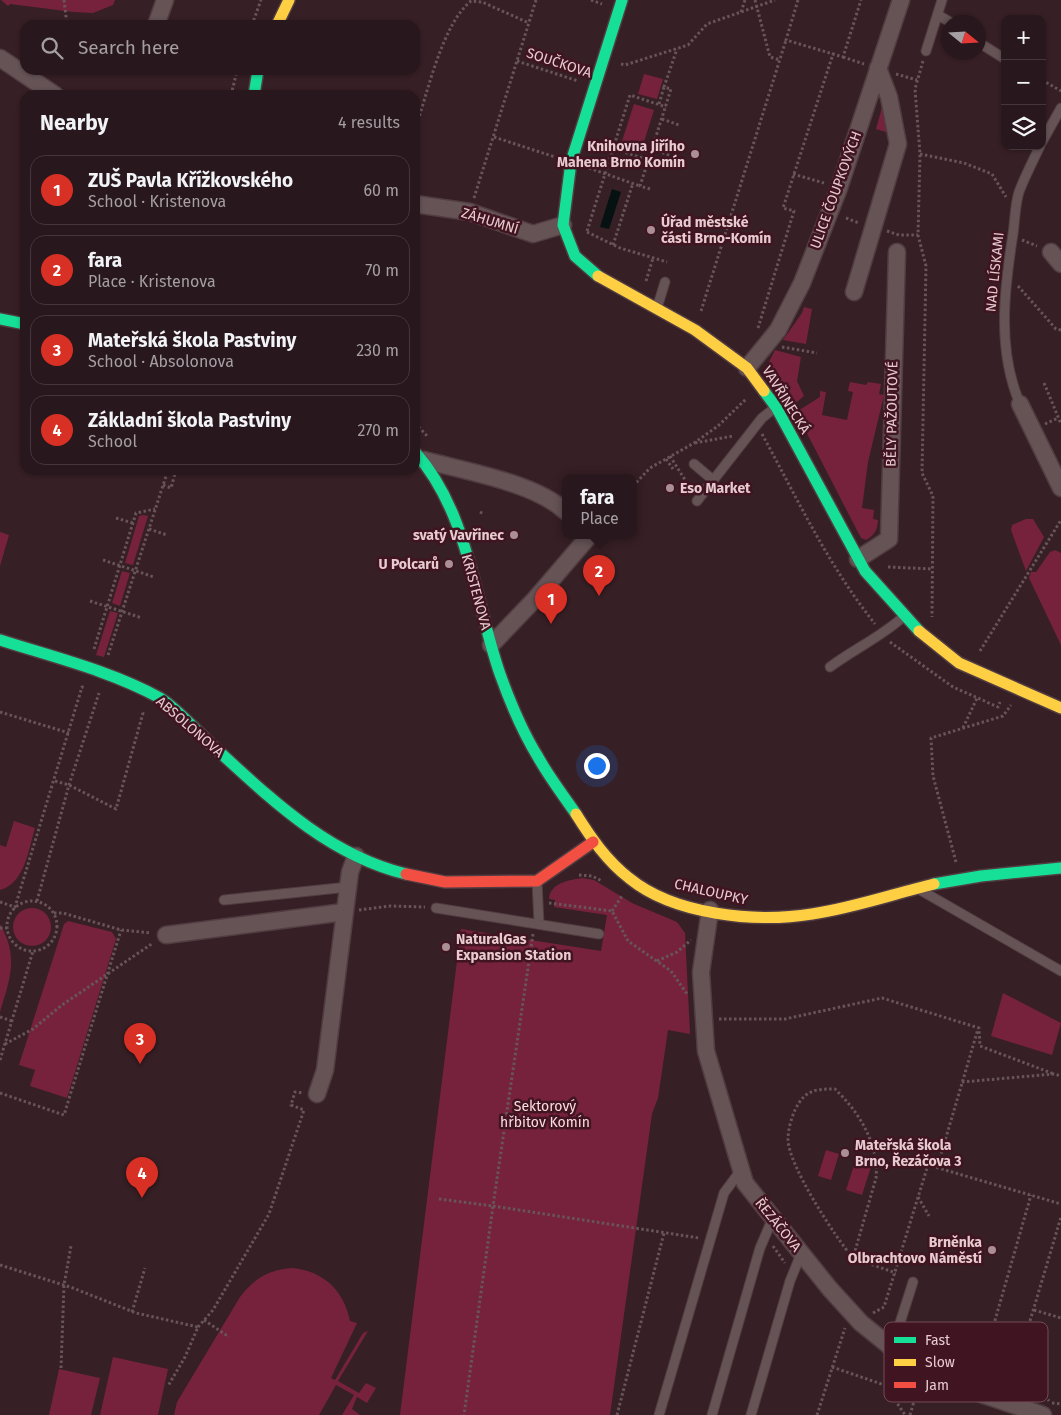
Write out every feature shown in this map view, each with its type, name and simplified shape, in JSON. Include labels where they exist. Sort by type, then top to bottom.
[{"type":"street","points":[[158,20],[165,0]]},
{"type":"street","points":[[279,20],[289,0]]},
{"type":"street","name":"VAVŘINECKÁ","points":[[622,0],[571,162],[563,225],[575,256],[594,274],[695,330],[747,368],[776,407],[865,571],[904,617],[932,643],[959,663],[1061,708]]},
{"type":"street","name":"ULICE ČOUPKOVÝCH","points":[[747,368],[778,330],[802,283],[838,188],[901,0]]},
{"type":"street","points":[[0,58],[20,71]]},
{"type":"street","points":[[854,292],[898,144],[889,97],[878,68]]},
{"type":"street","points":[[25,75],[48,90]]},
{"type":"street","points":[[255,90],[257,75]]},
{"type":"street","name":"ZÁHUMNÍ","points":[[420,205],[470,212],[533,234],[563,225]]},
{"type":"street","name":"BĚLY PAŽOUTOVÉ","points":[[858,558],[889,540],[898,243]]},
{"type":"street","points":[[0,319],[20,323]]},
{"type":"street","points":[[1020,404],[1061,488]]},
{"type":"street","name":"KRISTENOVA","points":[[420,456],[496,479],[552,499],[562,508]]},
{"type":"street","name":"KRISTENOVA","points":[[420,456],[441,485],[462,541],[491,644],[536,598],[587,539]]},
{"type":"street","name":"ABSOLONOVA","points":[[0,640],[96,670],[161,699],[261,790],[308,829],[356,856],[404,874],[445,882],[537,881]]},
{"type":"street","name":"CHALOUPKY","points":[[491,644],[511,701],[532,748],[593,842],[619,870],[642,888],[673,901],[752,917],[791,917],[954,880],[1061,868]]},
{"type":"street","points":[[537,881],[593,842]]},
{"type":"street","points":[[317,1094],[325,1070],[344,912],[350,872],[356,856]]},
{"type":"street","name":"ŘEZÁČOVA","points":[[710,910],[701,972],[713,1015],[706,1051],[744,1183],[772,1220],[854,1316],[884,1341]]},
{"type":"street","points":[[166,935],[344,912]]},
{"type":"street","name":"ŘEZÁČOVA","points":[[1022,1402],[1046,1409]]},
{"type":"lane","points":[[926,51],[942,0]]},
{"type":"lane","points":[[986,47],[1001,56]]},
{"type":"lane","points":[[1046,135],[1061,108]]},
{"type":"lane","name":"NAD LÍSKAMI","points":[[1020,404],[1011,382],[1006,354],[1004,323],[1012,236],[1019,193],[1038,150]]},
{"type":"lane","points":[[657,309],[665,282]]},
{"type":"lane","points":[[697,501],[762,418],[776,407]]},
{"type":"lane","points":[[694,464],[713,480]]},
{"type":"lane","points":[[830,667],[854,649],[888,631],[904,617]]},
{"type":"lane","points":[[537,881],[537,924]]},
{"type":"lane","points":[[224,900],[348,887]]},
{"type":"lane","points":[[918,889],[1061,971]]},
{"type":"lane","points":[[436,908],[599,934]]},
{"type":"lane","points":[[659,1415],[724,1192],[741,1170]]},
{"type":"lane","points":[[712,1415],[760,1248],[772,1220]]},
{"type":"lane","points":[[751,1415],[790,1281],[801,1254]]},
{"type":"lane","points":[[900,1322],[912,1282]]},
{"type":"path","points":[[64,0],[66,20]]},
{"type":"path","points":[[254,20],[261,0]]},
{"type":"path","name":"SOUČKOVA","points":[[470,212],[536,0]]},
{"type":"path","points":[[741,12],[745,0]]},
{"type":"path","points":[[755,0],[770,57],[780,60]]},
{"type":"path","points":[[604,58],[625,65],[688,46],[707,24],[775,0]]},
{"type":"path","points":[[695,330],[798,0]]},
{"type":"path","points":[[844,57],[861,0]]},
{"type":"path","points":[[420,115],[448,30],[464,6],[471,1],[482,2],[529,23]]},
{"type":"path","points":[[786,40],[878,68]]},
{"type":"path","points":[[659,104],[676,49]]},
{"type":"path","points":[[926,51],[915,89],[920,154],[918,235],[926,266],[922,473],[934,496],[932,618]]},
{"type":"path","points":[[761,350],[756,337],[794,211],[783,208],[833,54]]},
{"type":"path","name":"SOUČKOVA","points":[[517,61],[595,86]]},
{"type":"path","points":[[232,90],[236,75]]},
{"type":"path","points":[[1046,82],[1061,91]]},
{"type":"path","points":[[640,186],[671,89],[664,87]]},
{"type":"path","points":[[570,244],[586,232],[630,95],[666,107]]},
{"type":"path","points":[[662,119],[679,125]]},
{"type":"path","points":[[494,137],[571,162]]},
{"type":"path","points":[[579,137],[648,160]]},
{"type":"path","points":[[652,150],[672,156]]},
{"type":"path","points":[[920,154],[964,163],[992,174],[1016,212]]},
{"type":"path","points":[[583,172],[585,166]]},
{"type":"path","points":[[597,171],[650,189]]},
{"type":"path","points":[[794,174],[838,188]]},
{"type":"path","points":[[613,245],[633,183]]},
{"type":"path","points":[[586,232],[613,245],[667,262]]},
{"type":"path","points":[[898,243],[918,235]]},
{"type":"path","points":[[1012,236],[1056,258]]},
{"type":"path","points":[[1008,275],[1056,329],[1061,330]]},
{"type":"path","points":[[777,346],[817,353]]},
{"type":"path","points":[[1044,383],[1061,424]]},
{"type":"path","points":[[637,482],[650,468],[694,443],[718,426],[760,385]]},
{"type":"path","points":[[420,429],[432,442]]},
{"type":"path","points":[[694,443],[751,432]]},
{"type":"path","points":[[670,456],[687,483],[682,491]]},
{"type":"path","points":[[666,459],[673,470]]},
{"type":"path","points":[[106,660],[166,475]]},
{"type":"path","points":[[163,485],[171,488],[175,475]]},
{"type":"path","points":[[91,656],[136,513],[155,509]]},
{"type":"path","points":[[116,518],[133,523]]},
{"type":"path","points":[[976,658],[1061,520]]},
{"type":"path","points":[[149,529],[167,535]]},
{"type":"path","points":[[103,560],[154,577]]},
{"type":"path","points":[[886,567],[933,569]]},
{"type":"path","points":[[90,601],[142,618]]},
{"type":"path","points":[[0,902],[15,907],[22,903],[37,901],[44,903],[54,913],[57,921],[54,938],[49,945],[33,951],[19,948],[13,942],[7,928],[8,921],[15,907],[55,781],[82,687],[88,689]]},
{"type":"path","points":[[93,691],[108,697]]},
{"type":"path","points":[[958,870],[933,776],[931,738],[1003,716],[1020,691]]},
{"type":"path","points":[[37,901],[70,785],[99,694]]},
{"type":"path","points":[[962,728],[977,698]]},
{"type":"path","points":[[55,781],[70,785],[116,808],[143,713],[134,709]]},
{"type":"path","points":[[0,712],[69,733]]},
{"type":"path","points":[[573,876],[592,876],[605,883]]},
{"type":"path","points":[[537,893],[548,889],[547,903],[612,912]]},
{"type":"path","points":[[618,890],[629,896]]},
{"type":"path","points":[[612,912],[624,893]]},
{"type":"path","points":[[344,912],[390,906],[436,908]]},
{"type":"path","points":[[612,912],[628,942],[671,971],[692,1002]]},
{"type":"path","points":[[54,913],[64,913],[121,930],[166,935]]},
{"type":"path","points":[[464,1415],[493,1206],[537,924]]},
{"type":"path","points":[[0,928],[7,928]]},
{"type":"path","points":[[0,1093],[64,1115],[121,930]]},
{"type":"path","points":[[5,1044],[33,1029],[62,1005],[166,935]]},
{"type":"path","points":[[657,961],[677,952],[691,938],[691,949]]},
{"type":"path","points":[[0,1060],[33,951]]},
{"type":"path","points":[[718,1028],[713,1015],[785,1020],[882,998],[978,1028]]},
{"type":"path","points":[[0,1017],[12,1020]]},
{"type":"path","points":[[978,1028],[980,1046],[1061,1076]]},
{"type":"path","points":[[937,1168],[978,1028]]},
{"type":"path","points":[[962,1082],[1054,1074]]},
{"type":"path","points":[[853,1258],[876,1178],[877,1165],[871,1143],[853,1106],[835,1089],[816,1089],[801,1097],[791,1119],[788,1141],[807,1187],[835,1236],[853,1258],[896,1273]]},
{"type":"path","points":[[168,1386],[185,1357],[198,1326],[213,1310],[269,1214],[304,1110],[291,1105],[295,1092],[317,1094]]},
{"type":"path","points":[[869,1308],[874,1313],[884,1307],[928,1165],[1061,1204]]},
{"type":"path","points":[[995,1322],[1031,1195]]},
{"type":"path","points":[[918,1197],[929,1216]]},
{"type":"path","points":[[440,1199],[710,1240]]},
{"type":"path","points":[[1030,1322],[1061,1217]]},
{"type":"path","points":[[617,1415],[664,1233]]},
{"type":"path","points":[[61,1368],[64,1285],[71,1246]]},
{"type":"path","points":[[0,1265],[64,1285],[132,1312],[198,1326]]},
{"type":"path","points":[[132,1312],[145,1268]]},
{"type":"path","points":[[1034,1310],[1061,1318]]},
{"type":"path","points":[[204,1320],[228,1337]]},
{"type":"path","points":[[816,1415],[845,1327]]},
{"type":"path","points":[[832,1367],[884,1385]]},
{"type":"path","points":[[898,1402],[905,1415]]},
{"type":"path","points":[[910,1415],[914,1402]]},
{"type":"green space","points":[[1,0],[115,0],[113,5],[93,13],[10,4],[8,6]]},
{"type":"green space","points":[[644,74],[663,79],[657,99],[638,94]]},
{"type":"green space","points":[[884,100],[889,133],[876,129]]},
{"type":"green space","points":[[634,104],[654,110],[642,148],[622,141]]},
{"type":"green space","points":[[804,307],[812,309],[806,344],[783,340],[802,313]]},
{"type":"green space","points":[[775,350],[801,357],[797,381],[804,396],[792,406],[765,370]]},
{"type":"green space","points":[[850,382],[866,385],[868,382],[881,384],[879,394],[884,395],[868,462],[862,508],[874,510],[873,519],[878,520],[878,524],[872,536],[866,540],[861,538],[796,412],[820,397],[820,391],[826,392],[822,415],[847,420],[853,392],[848,391]]},
{"type":"green space","points":[[139,516],[148,516],[133,565],[125,563]]},
{"type":"green space","points":[[1026,519],[1033,519],[1044,537],[1026,571],[1011,530],[1012,525]]},
{"type":"green space","points":[[0,532],[9,535],[0,566]]},
{"type":"green space","points":[[1055,550],[1061,553],[1061,645],[1029,578],[1031,572],[1036,572],[1050,552]]},
{"type":"green space","points":[[122,571],[130,573],[120,606],[112,603]]},
{"type":"green space","points":[[110,611],[118,613],[104,657],[96,655]]},
{"type":"green space","points":[[14,821],[35,828],[20,873],[15,881],[0,890],[0,845],[6,847]]},
{"type":"green space","name":"Sektorový hřbitov Komín","points":[[582,878],[594,880],[632,903],[677,922],[685,933],[690,1034],[668,1030],[658,1098],[652,1114],[610,1415],[400,1415],[461,929],[601,951],[607,915],[554,907],[555,900],[549,899],[556,886],[566,881]]},
{"type":"green space","points":[[32,908],[45,914],[51,927],[45,940],[32,946],[19,940],[13,927],[19,914]]},
{"type":"green space","points":[[68,921],[112,932],[116,939],[67,1098],[30,1086],[35,1070],[19,1065],[64,924]]},
{"type":"green space","points":[[0,924],[9,947],[11,968],[0,1012]]},
{"type":"green space","points":[[1003,993],[1061,1023],[1052,1055],[991,1036]]},
{"type":"green space","points":[[826,1150],[839,1154],[831,1180],[818,1176]]},
{"type":"green space","points":[[855,1162],[871,1167],[862,1195],[846,1190]]},
{"type":"green space","points":[[292,1268],[313,1273],[330,1284],[343,1300],[350,1321],[357,1323],[331,1378],[335,1380],[363,1333],[368,1331],[338,1381],[359,1393],[366,1383],[376,1388],[367,1403],[357,1397],[352,1409],[360,1415],[342,1415],[354,1395],[336,1385],[319,1415],[174,1415],[177,1402],[240,1297],[263,1276]]},
{"type":"green space","points":[[113,1357],[168,1369],[158,1415],[100,1415]]},
{"type":"green space","points":[[59,1369],[100,1378],[91,1415],[49,1415]]},
{"type":"shaded area","points":[[612,189],[621,192],[609,229],[600,227]]},
{"type":"traffic: fast","points":[[598,276],[575,256],[563,225],[571,162],[622,0]]},
{"type":"traffic: fast","points":[[255,90],[257,75]]},
{"type":"traffic: fast","points":[[0,319],[20,323]]},
{"type":"traffic: fast","points":[[764,391],[776,407],[865,571],[919,631]]},
{"type":"traffic: fast","points":[[420,459],[433,476],[459,529],[491,645],[500,674],[517,716],[551,779],[576,814]]},
{"type":"traffic: fast","points":[[0,640],[102,672],[141,688],[167,702],[257,786],[302,823],[351,853],[378,865],[406,874]]},
{"type":"traffic: fast","points":[[934,884],[981,876],[1061,868]]},
{"type":"traffic: slow","points":[[279,20],[289,0]]},
{"type":"traffic: slow","points":[[598,276],[695,330],[747,368],[764,391]]},
{"type":"traffic: slow","points":[[919,631],[959,663],[1061,708]]},
{"type":"traffic: slow","points":[[576,814],[600,849],[629,878],[647,891],[692,908],[716,913],[741,916],[790,917],[858,905],[934,884]]},
{"type":"traffic: jam","points":[[406,874],[445,882],[537,881],[593,842]]},
{"type":"place","name":"Knihovna Jiřího Mahena Brno Komín","points":[[695,154]]},
{"type":"place","name":"Úřad městské části Brno-Komín","points":[[651,230]]},
{"type":"place","name":"Eso Market","points":[[670,488]]},
{"type":"place","name":"svatý Vavřinec","points":[[514,535]]},
{"type":"place","name":"U Polcarů","points":[[449,564]]},
{"type":"place","name":"fara","points":[[599,596]]},
{"type":"place","name":"ZUŠ Pavla Křížkovského","points":[[551,624]]},
{"type":"place","name":"NaturalGas Expansion Station","points":[[446,947]]},
{"type":"place","name":"Mateřská škola Pastviny","points":[[140,1064]]},
{"type":"place","name":"Mateřská škola Brno, Řezáčova 3","points":[[845,1153]]},
{"type":"place","name":"Základní škola Pastviny","points":[[142,1198]]},
{"type":"place","name":"Brněnka Olbrachtovo Náměstí","points":[[992,1250]]}]
